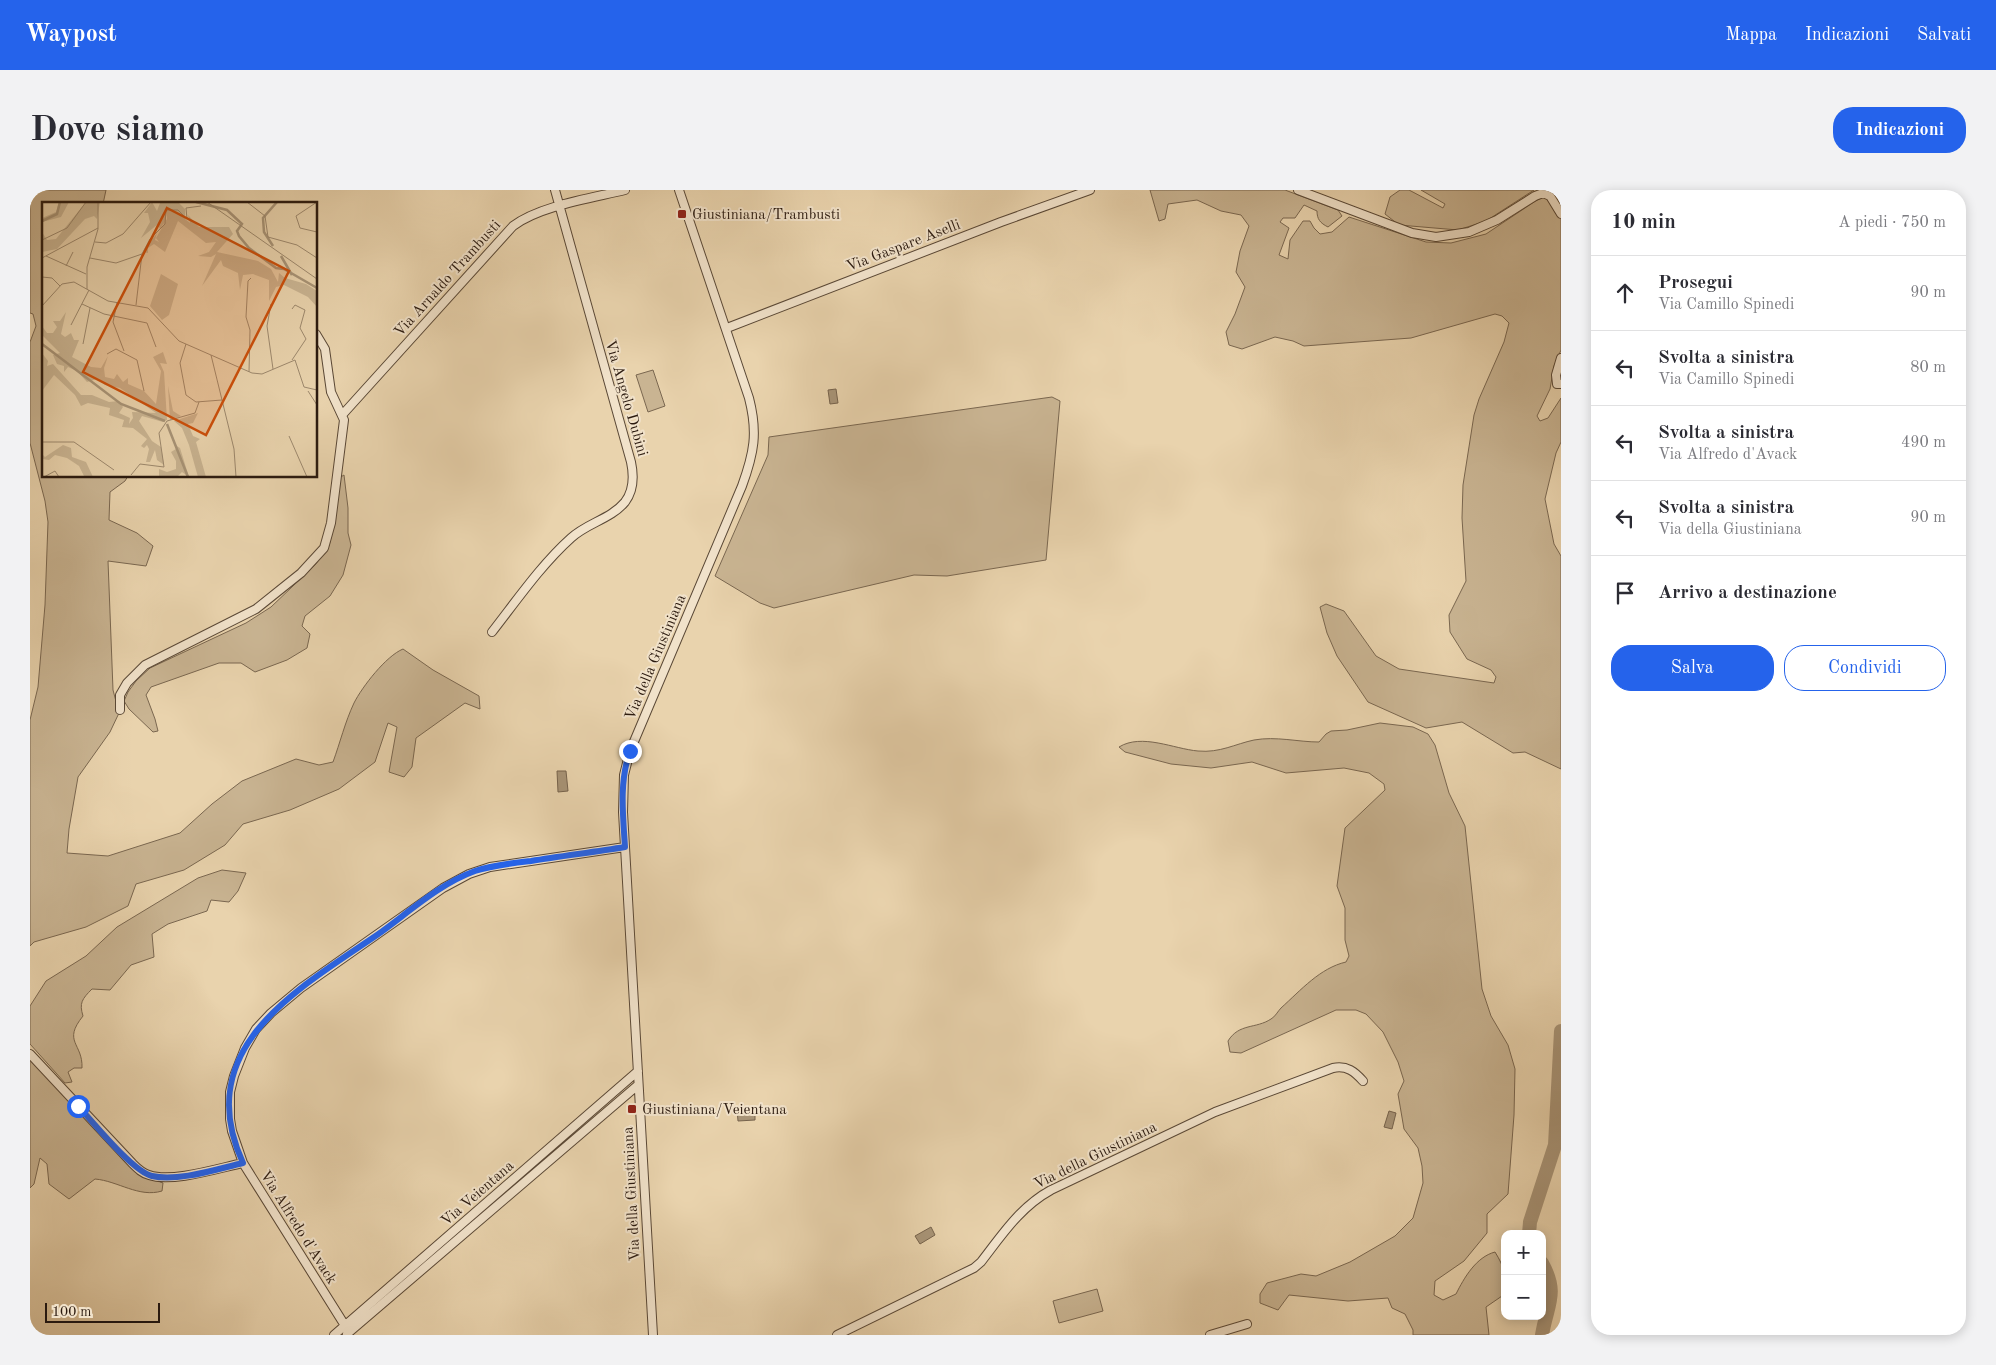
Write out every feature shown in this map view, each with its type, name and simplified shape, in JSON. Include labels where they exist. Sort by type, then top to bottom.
[{"type":"street","name":"Via Angelo Dubini","points":[[492,632],[538,574],[570,538],[619,507],[628,497],[633,483],[631,462],[555,190]]},
{"type":"street","name":"Via Arnaldo Trambusti","points":[[343,414],[506,233],[522,220],[559,207],[625,190]]},
{"type":"street","name":"Via della Giustiniana","points":[[653,1335],[622,793],[628,758],[742,486],[754,449],[755,428],[753,413],[727,328],[679,190]]},
{"type":"street","name":"Via Gaspare Aselli","points":[[727,328],[1090,190]]},
{"type":"street","points":[[1298,190],[1412,233],[1429,237],[1450,236],[1482,227],[1538,194],[1549,195],[1561,214]]},
{"type":"street","points":[[120,710],[120,695],[126,683],[144,665],[256,609],[301,573],[320,553],[326,542],[331,523],[344,422],[343,414],[331,392],[325,349],[318,337]]},
{"type":"street","points":[[1561,358],[1556,378],[1556,383],[1561,384]]},
{"type":"street","name":"Via Alfredo d'Avack","points":[[346,1331],[243,1163],[234,1140],[230,1119],[230,1092],[245,1048],[256,1029],[290,996],[443,888],[469,874],[506,864],[625,847]]},
{"type":"street","points":[[30,1054],[133,1164],[145,1174],[162,1178],[188,1175],[243,1163]]},
{"type":"street","name":"Via della Giustiniana","points":[[837,1335],[974,1268],[981,1262],[1020,1212],[1050,1190],[1215,1112],[1333,1068],[1350,1069],[1363,1082]]},
{"type":"street","name":"Via Veientana","points":[[346,1331],[638,1071]]},
{"type":"street","name":"Via Veientana","points":[[334,1335],[346,1331],[638,1085]]},
{"type":"street","points":[[1210,1335],[1247,1324]]},
{"type":"shaded area","points":[[30,190],[106,190],[103,202],[42,202],[42,478],[127,478],[110,492],[109,520],[137,533],[153,546],[146,566],[108,561],[113,690],[119,713],[110,732],[78,777],[67,853],[108,856],[180,833],[212,804],[242,781],[296,759],[319,765],[333,762],[348,718],[358,696],[382,665],[403,649],[433,670],[479,696],[480,709],[465,703],[416,738],[412,767],[404,777],[389,772],[397,727],[388,723],[375,762],[339,789],[290,810],[243,824],[225,845],[184,870],[136,884],[128,906],[86,927],[34,942],[30,946],[30,720],[38,687],[45,605],[48,522],[45,501],[30,443],[30,342],[36,326],[33,314],[30,313]]},
{"type":"shaded area","points":[[1150,190],[1285,190],[1338,210],[1342,216],[1328,227],[1320,220],[1317,211],[1304,205],[1295,218],[1283,218],[1280,222],[1289,228],[1279,255],[1288,259],[1290,240],[1303,221],[1310,221],[1320,234],[1332,232],[1349,217],[1426,242],[1451,243],[1486,234],[1534,202],[1543,197],[1550,198],[1561,219],[1561,350],[1554,366],[1550,389],[1537,416],[1540,421],[1548,418],[1561,398],[1561,442],[1556,453],[1545,499],[1554,544],[1561,556],[1561,769],[1525,752],[1513,753],[1462,722],[1426,728],[1368,702],[1337,656],[1327,633],[1320,607],[1326,604],[1344,611],[1376,656],[1399,669],[1494,683],[1496,677],[1491,670],[1467,659],[1450,632],[1449,615],[1466,581],[1462,518],[1463,485],[1474,415],[1504,342],[1509,323],[1502,316],[1495,314],[1411,338],[1304,346],[1293,341],[1275,337],[1242,349],[1229,345],[1226,332],[1245,287],[1236,272],[1240,251],[1249,226],[1241,215],[1221,211],[1197,200],[1168,204],[1165,219],[1159,221]]},
{"type":"shaded area","points":[[1400,190],[1409,190],[1443,208],[1445,204],[1421,190],[1534,190],[1486,221],[1458,230],[1399,225],[1385,214],[1390,197]]},
{"type":"shaded area","points":[[653,370],[665,406],[648,412],[636,375]]},
{"type":"shaded area","points":[[836,389],[838,403],[830,404],[828,390]]},
{"type":"shaded area","points":[[1052,397],[1060,401],[1046,560],[947,576],[914,575],[774,608],[760,603],[715,576],[768,455],[769,437]]},
{"type":"shaded area","points":[[344,475],[348,508],[348,533],[351,545],[343,575],[330,596],[305,616],[302,626],[310,634],[307,648],[287,660],[255,672],[241,663],[219,663],[151,687],[146,695],[158,731],[153,732],[129,709],[124,701],[136,681],[150,668],[246,623],[271,607],[315,565],[329,546],[339,478]]},
{"type":"shaded area","points":[[1380,723],[1413,727],[1428,734],[1435,745],[1449,793],[1465,826],[1482,989],[1491,1016],[1508,1045],[1515,1069],[1514,1115],[1508,1194],[1487,1214],[1487,1233],[1464,1261],[1435,1281],[1434,1295],[1443,1300],[1456,1294],[1476,1263],[1495,1252],[1501,1263],[1501,1297],[1486,1307],[1489,1335],[1413,1335],[1413,1330],[1405,1314],[1392,1308],[1388,1298],[1348,1301],[1289,1295],[1278,1310],[1260,1303],[1260,1294],[1267,1283],[1301,1274],[1316,1276],[1350,1262],[1395,1236],[1413,1218],[1423,1183],[1418,1148],[1404,1129],[1398,1094],[1404,1081],[1398,1062],[1383,1032],[1366,1014],[1356,1010],[1336,1010],[1241,1053],[1230,1052],[1228,1041],[1237,1031],[1272,1018],[1319,974],[1346,962],[1349,956],[1345,940],[1345,908],[1337,886],[1345,828],[1385,790],[1384,784],[1369,773],[1344,768],[1286,773],[1252,762],[1211,768],[1171,764],[1125,752],[1119,747],[1138,741],[1206,751],[1262,739],[1319,742],[1331,731],[1347,730]]},
{"type":"shaded area","points":[[557,771],[566,771],[568,791],[558,792]]},
{"type":"shaded area","points":[[222,870],[246,873],[238,891],[229,902],[211,900],[207,911],[168,924],[152,934],[154,957],[131,965],[110,990],[92,989],[82,1001],[83,1016],[74,1032],[74,1037],[80,1053],[82,1068],[74,1068],[68,1072],[72,1082],[65,1083],[30,1044],[30,1006],[46,981],[86,956],[117,927],[198,878]]},
{"type":"shaded area","points":[[30,1057],[142,1174],[163,1183],[162,1191],[153,1193],[137,1191],[104,1180],[95,1179],[69,1199],[49,1184],[47,1164],[40,1158],[34,1184],[30,1188]]},
{"type":"shaded area","points":[[737,1110],[742,1112],[755,1111],[755,1120],[738,1121]]},
{"type":"shaded area","points":[[1389,1111],[1396,1113],[1392,1129],[1384,1127]]},
{"type":"shaded area","points":[[931,1227],[935,1235],[920,1244],[915,1236]]},
{"type":"shaded area","points":[[1097,1289],[1103,1311],[1059,1323],[1053,1301]]},
{"type":"waterway","points":[[1529,1230],[1530,1222],[1555,1145],[1561,1031]]},
{"type":"waterway","points":[[1542,1335],[1551,1291],[1546,1272]]},
{"type":"place","name":"Giustiniana/Trambusti","points":[[682,214]]},
{"type":"place","name":"Giustiniana/Veientana","points":[[632,1109]]},
{"type":"route","points":[[78,1106],[133,1164],[148,1175],[162,1178],[188,1175],[243,1163],[232,1131],[230,1092],[239,1060],[245,1048],[256,1029],[271,1013],[290,996],[328,968],[443,888],[469,874],[506,864],[625,847],[622,793],[630,751]]}]
